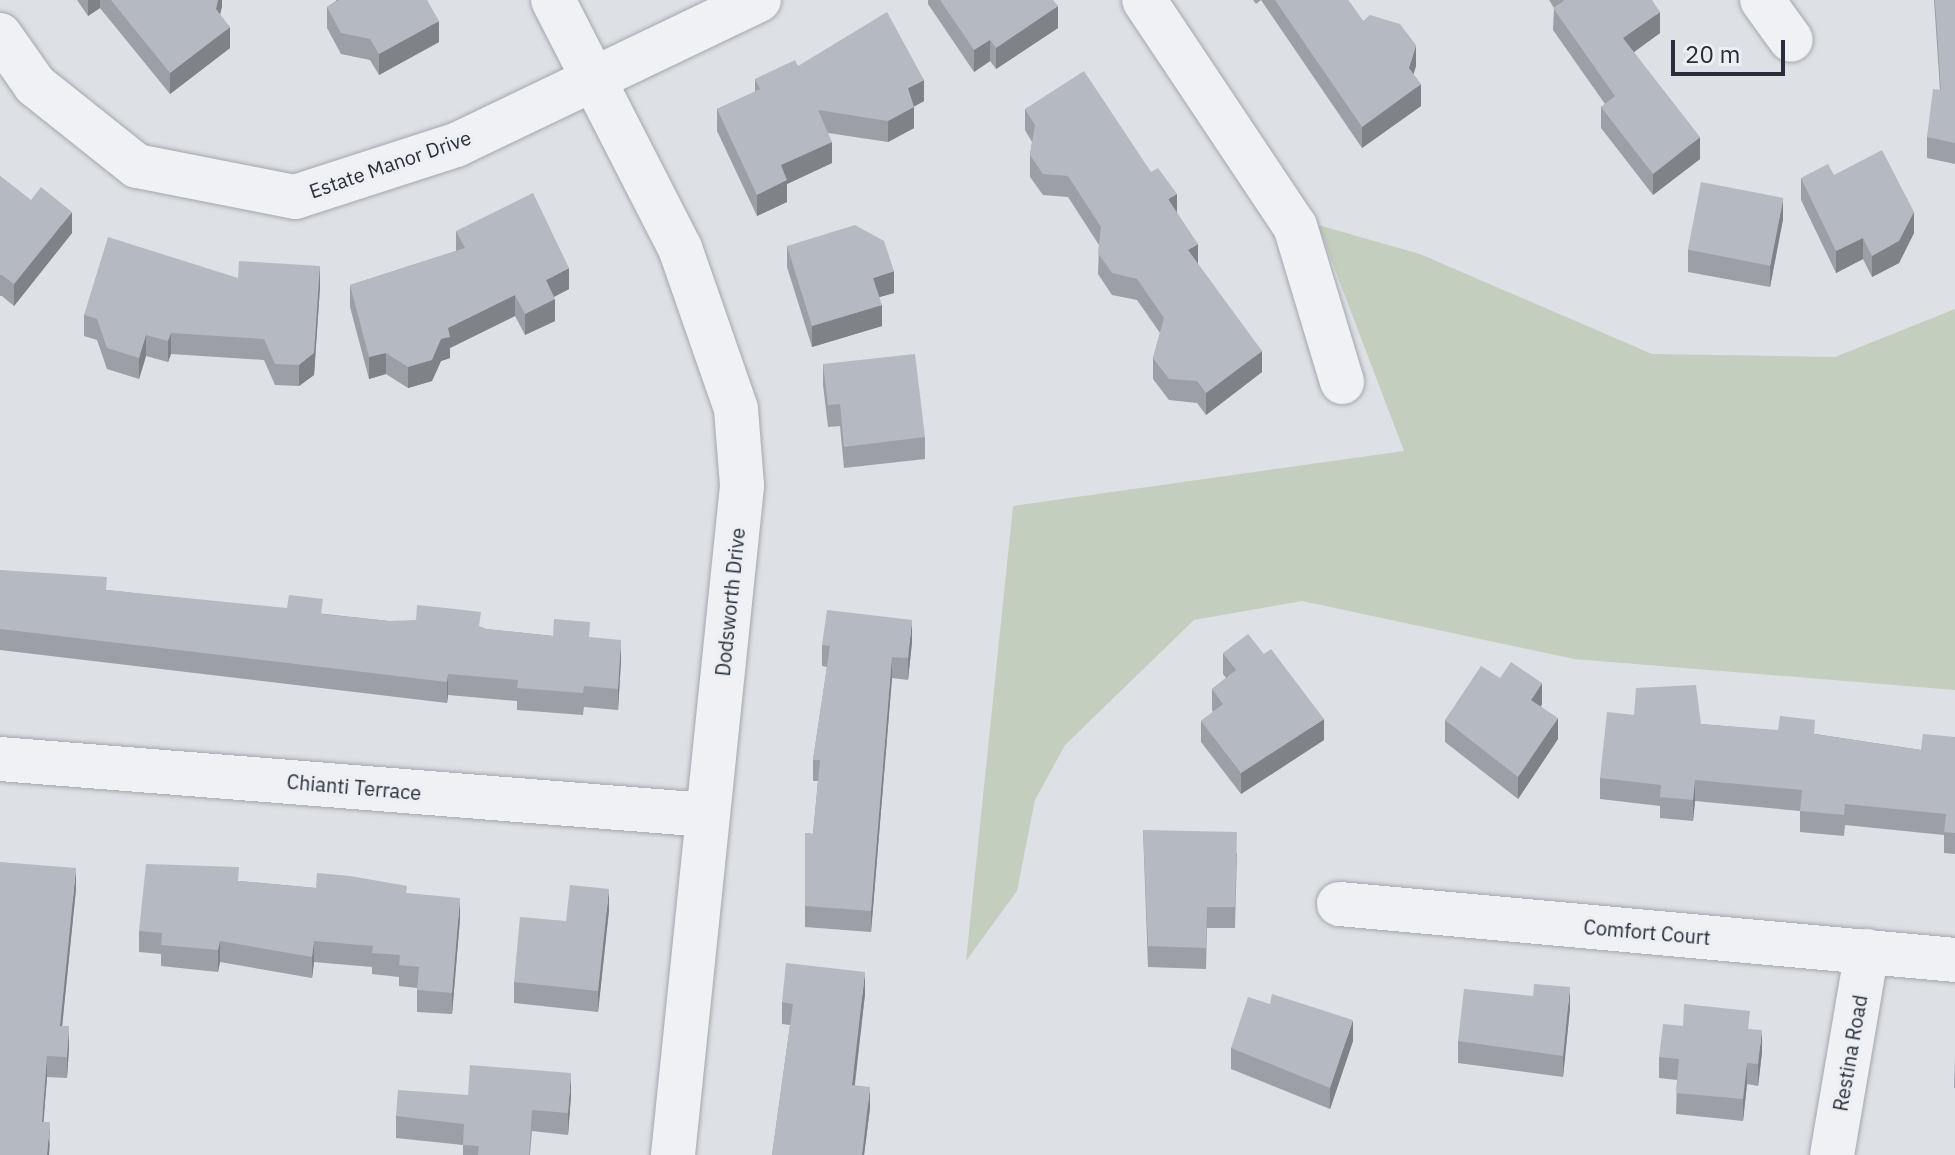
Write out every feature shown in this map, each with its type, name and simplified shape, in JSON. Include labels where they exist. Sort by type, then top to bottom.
[{"type":"street","name":"Dodsworth Drive","points":[[553,0],[591,80],[680,248],[736,409],[742,486],[673,1155]]},
{"type":"street","name":"Estate Manor Drive","points":[[0,35],[35,85],[137,166],[295,197],[456,145],[759,0]]},
{"type":"street","points":[[1144,0],[1295,226],[1342,382]]},
{"type":"street","points":[[1762,0],[1791,40]]},
{"type":"street","name":"Chianti Terrace","points":[[0,759],[707,815]]},
{"type":"street","name":"Comfort Court","points":[[1339,904],[1955,960]]},
{"type":"street","name":"Restina Road","points":[[1832,1155],[1867,951]]},
{"type":"green space","points":[[1318,225],[1420,254],[1652,354],[1835,357],[1955,309],[1955,690],[1574,659],[1302,601],[1194,620],[1065,745],[1035,800],[1017,891],[966,961],[1013,506],[1404,451]]},
{"type":"building","points":[[111,0],[218,0],[216,9],[230,27],[170,73]]},
{"type":"building","points":[[339,0],[427,0],[439,21],[379,54],[370,39],[341,33],[327,7]]},
{"type":"building","points":[[940,0],[1053,0],[1058,6],[996,48],[990,40],[974,50]]},
{"type":"building","points":[[1275,0],[1348,0],[1363,21],[1370,15],[1400,24],[1416,45],[1409,68],[1421,84],[1362,127]]},
{"type":"building","points":[[1563,0],[1652,0],[1660,12],[1623,38],[1700,137],[1653,174],[1601,107],[1615,96],[1553,8]]},
{"type":"building","points":[[1935,0],[1955,0],[1955,143],[1927,137],[1933,89],[1941,90]]},
{"type":"building","points":[[887,12],[924,80],[908,88],[914,107],[888,121],[818,110],[832,142],[781,165],[787,180],[757,195],[717,109],[760,89],[755,79],[795,60],[798,66]]},
{"type":"building","points":[[1084,71],[1151,172],[1158,168],[1177,194],[1168,199],[1198,244],[1188,250],[1262,351],[1206,393],[1197,381],[1169,379],[1153,358],[1164,318],[1137,279],[1112,273],[1098,253],[1101,227],[1068,176],[1043,174],[1030,155],[1035,125],[1025,109]]},
{"type":"building","points":[[1882,150],[1914,212],[1899,241],[1872,256],[1863,238],[1836,251],[1801,178],[1828,164],[1834,175]]},
{"type":"building","points":[[0,176],[31,200],[41,187],[72,212],[14,284],[0,275]]},
{"type":"building","points":[[1701,182],[1783,198],[1770,266],[1688,250]]},
{"type":"building","points":[[533,193],[569,268],[546,280],[555,299],[525,314],[515,295],[448,328],[450,337],[441,339],[432,360],[408,367],[386,353],[369,357],[350,285],[465,248],[456,231]]},
{"type":"building","points":[[855,225],[884,241],[894,271],[873,278],[882,305],[812,326],[787,246]]},
{"type":"building","points":[[108,237],[238,278],[239,261],[320,266],[314,353],[299,365],[275,364],[264,339],[171,333],[168,341],[146,335],[139,358],[107,348],[97,319],[84,315]]},
{"type":"building","points":[[915,354],[925,437],[844,447],[840,404],[828,405],[823,364]]},
{"type":"building","points":[[0,570],[107,577],[106,590],[287,608],[289,595],[323,599],[321,614],[389,621],[416,620],[417,605],[481,612],[479,626],[486,629],[553,636],[554,619],[590,622],[589,637],[621,640],[618,689],[584,686],[583,693],[517,688],[518,680],[448,674],[447,682],[0,629]]},
{"type":"building","points":[[827,610],[912,620],[908,658],[892,657],[871,911],[805,906],[805,833],[813,834],[820,760],[813,760],[830,646],[822,645]]},
{"type":"building","points":[[1248,634],[1264,654],[1271,649],[1324,719],[1241,773],[1201,721],[1223,704],[1212,689],[1236,670],[1223,653]]},
{"type":"building","points":[[1511,662],[1542,683],[1531,700],[1558,718],[1518,777],[1445,720],[1481,666],[1500,678]]},
{"type":"building","points":[[1696,685],[1701,724],[1778,730],[1780,716],[1815,720],[1814,734],[1921,750],[1923,734],[1955,737],[1955,833],[1944,832],[1946,814],[1845,804],[1844,815],[1800,811],[1802,790],[1695,780],[1693,800],[1660,797],[1661,785],[1600,778],[1607,712],[1634,715],[1636,688]]},
{"type":"building","points":[[1143,830],[1237,832],[1235,907],[1207,907],[1206,948],[1148,946]]},
{"type":"building","points":[[0,862],[76,868],[60,1026],[69,1026],[67,1057],[47,1056],[42,1122],[50,1122],[47,1155],[0,1155]]},
{"type":"building","points":[[146,864],[239,867],[238,881],[316,888],[317,873],[350,876],[407,886],[406,893],[460,898],[452,993],[417,990],[419,967],[399,965],[400,955],[372,953],[373,946],[314,941],[312,957],[220,941],[218,950],[161,945],[162,933],[139,931]]},
{"type":"building","points":[[570,885],[609,889],[598,991],[514,982],[520,917],[566,921]]},
{"type":"building","points":[[786,963],[865,972],[852,1085],[870,1087],[862,1155],[772,1155],[793,1004],[782,1002]]},
{"type":"building","points":[[1534,984],[1570,987],[1563,1056],[1458,1041],[1464,989],[1533,996]]},
{"type":"building","points":[[1272,994],[1353,1020],[1330,1088],[1231,1048],[1248,997],[1270,1004]]},
{"type":"building","points":[[1684,1004],[1750,1011],[1748,1029],[1762,1030],[1758,1064],[1747,1063],[1743,1099],[1676,1093],[1679,1059],[1659,1057],[1663,1024],[1683,1026]]},
{"type":"building","points":[[470,1065],[571,1073],[568,1113],[532,1110],[529,1155],[478,1155],[479,1146],[463,1145],[464,1124],[396,1116],[398,1090],[468,1095]]}]
